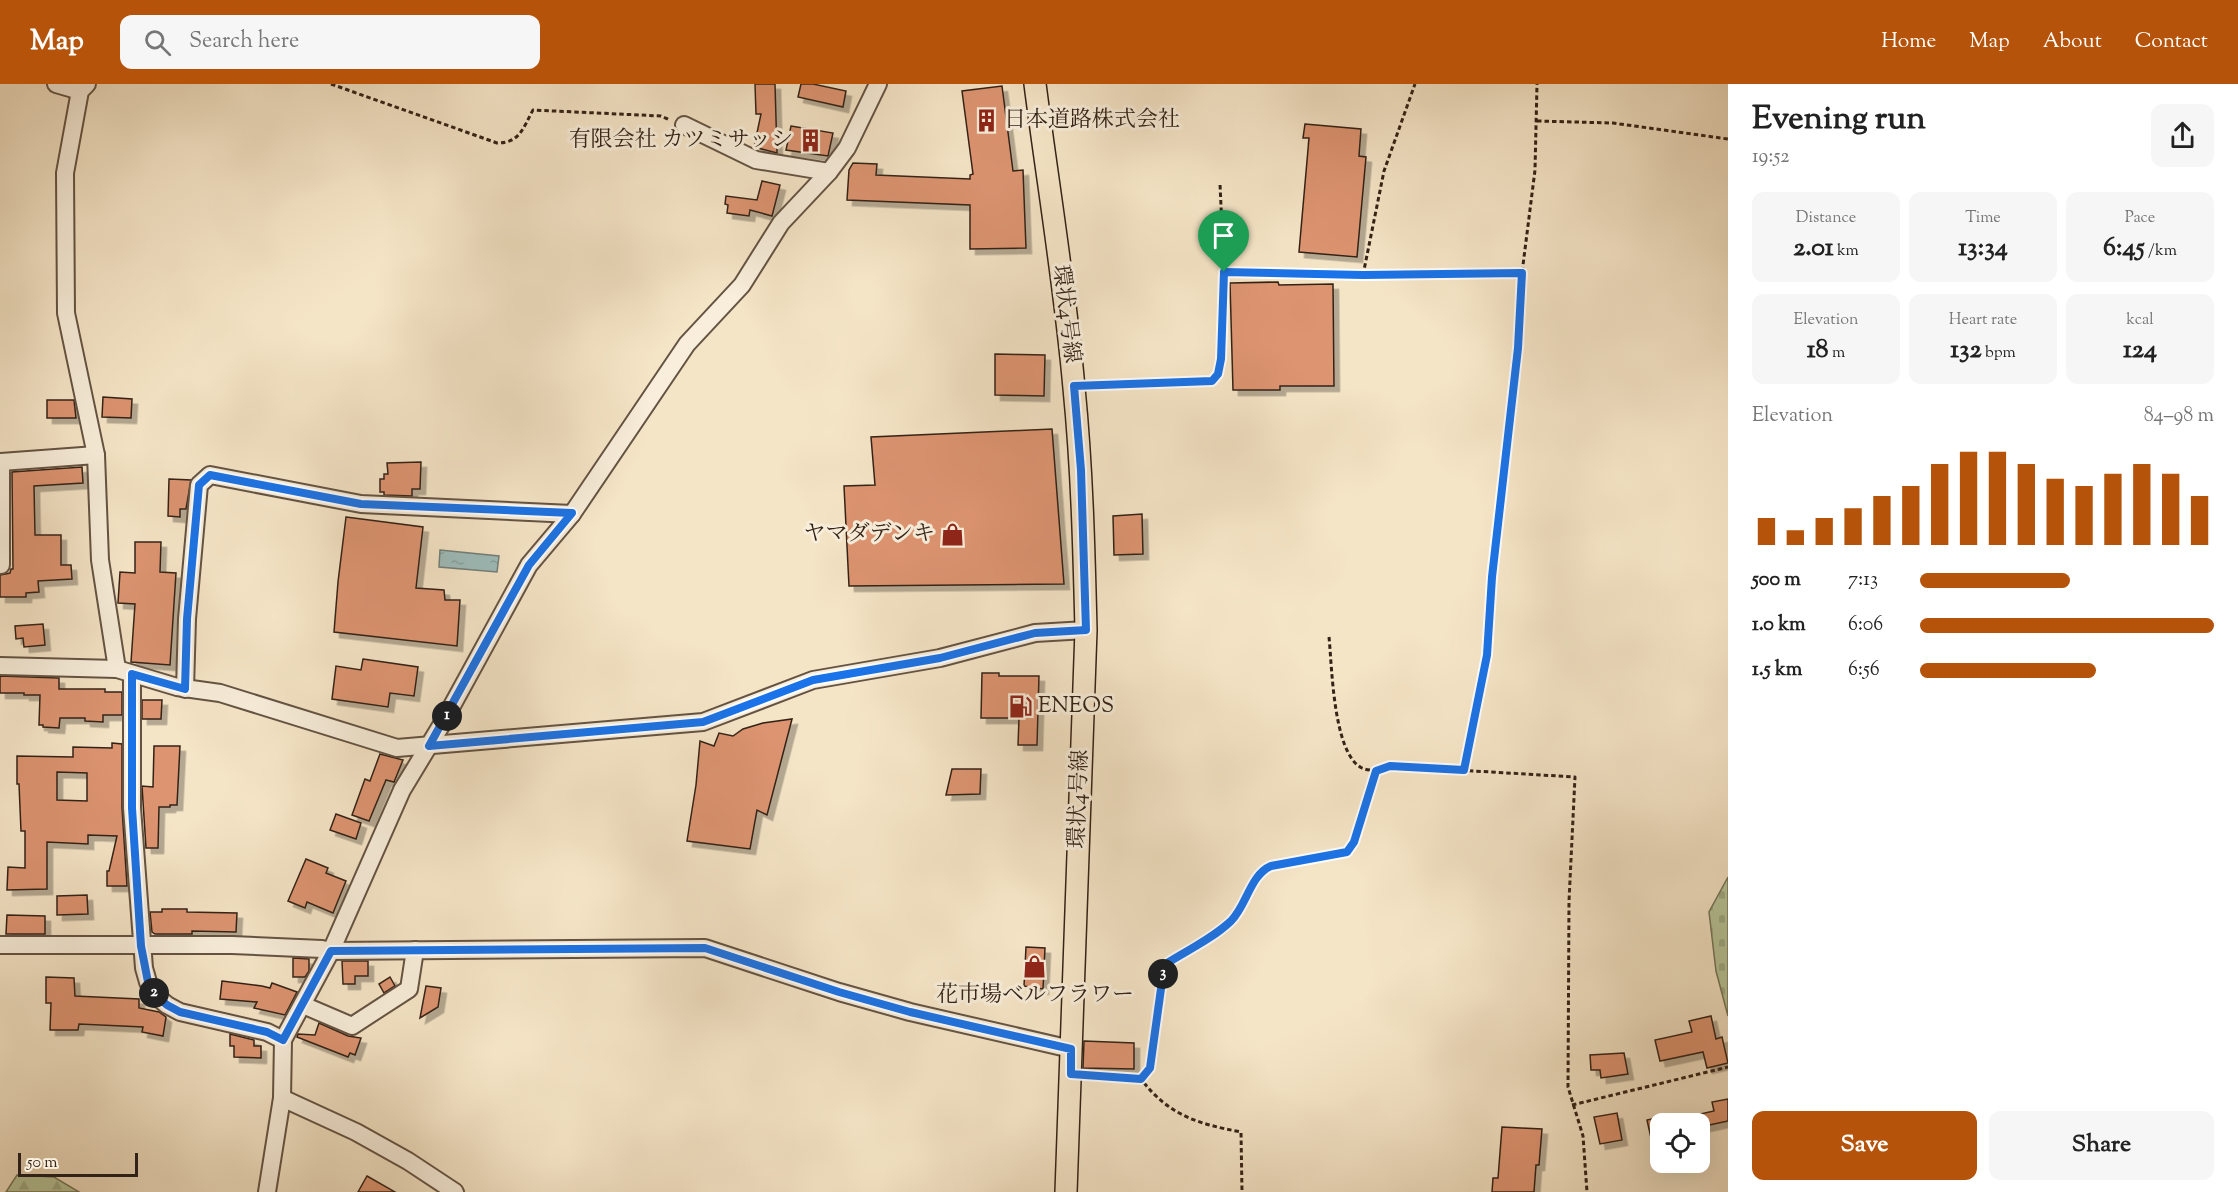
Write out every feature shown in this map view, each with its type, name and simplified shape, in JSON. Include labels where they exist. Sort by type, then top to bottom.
[{"type":"main road","name":"環状4号線","points":[[1035,84],[1074,386],[1081,470],[1086,630],[1066,1192]]},
{"type":"street","points":[[56,84],[84,87],[65,173],[66,313],[96,455],[100,560],[125,671],[141,946],[148,982],[155,995],[180,1012],[267,1032],[283,1040]]},
{"type":"street","points":[[267,1192],[282,1098],[283,1040],[331,951],[402,790],[429,746],[529,565],[572,513],[687,344],[742,285],[781,223],[829,172],[847,148],[878,84]]},
{"type":"street","points":[[684,125],[756,160],[829,172]]},
{"type":"street","points":[[1,565],[1,462],[96,455]]},
{"type":"street","points":[[185,689],[187,619],[199,485],[210,475],[361,504],[572,513]]},
{"type":"street","points":[[0,666],[125,671],[185,689],[220,693],[397,748],[703,722],[813,680],[940,658],[1035,633],[1086,630]]},
{"type":"street","points":[[0,945],[232,945],[331,951],[705,948],[839,992],[910,1012],[1071,1049]]},
{"type":"street","points":[[303,1005],[352,1026],[409,989],[416,950]]},
{"type":"street","points":[[282,1098],[356,1132],[408,1161],[455,1192]]},
{"type":"path","points":[[331,84],[497,143],[509,143],[516,139],[533,110],[662,116],[684,125]]},
{"type":"path","points":[[1363,275],[1383,171],[1415,84]]},
{"type":"path","points":[[1464,770],[1487,655],[1492,577],[1518,348],[1522,273],[1535,170],[1537,84]]},
{"type":"path","points":[[1537,121],[1613,123],[1728,140]]},
{"type":"path","points":[[1074,386],[1212,381],[1218,374],[1221,359],[1224,272],[1220,184]]},
{"type":"path","points":[[1224,272],[1363,275],[1522,273]]},
{"type":"path","points":[[1329,637],[1335,711],[1341,733],[1356,763],[1363,769],[1376,771],[1390,766],[1575,777],[1569,901],[1568,1087],[1583,1136],[1587,1192]]},
{"type":"path","points":[[1141,1079],[1150,1068],[1164,967],[1214,936],[1233,920],[1262,869],[1347,852],[1354,842],[1376,771]]},
{"type":"path","points":[[1572,1104],[1728,1067]]},
{"type":"path","points":[[1071,1074],[1141,1079],[1154,1096],[1172,1110],[1206,1125],[1241,1132],[1242,1192]]},
{"type":"green space","points":[[1728,877],[1728,1016],[1716,971],[1709,912]]},
{"type":"green space","points":[[17,1175],[54,1177],[79,1192],[6,1192]]},
{"type":"water","points":[[440,550],[499,556],[497,572],[439,567]]},
{"type":"building","points":[[755,84],[775,84],[777,153],[754,147],[761,114],[756,114]]},
{"type":"building","points":[[801,84],[813,84],[846,91],[843,107],[798,97]]},
{"type":"building","points":[[1002,86],[1013,171],[1023,170],[1026,248],[970,249],[970,205],[847,200],[849,170],[853,163],[877,164],[876,175],[970,179],[970,175],[973,174],[962,91]]},
{"type":"building","points":[[1305,124],[1361,129],[1359,156],[1366,157],[1357,257],[1299,252],[1309,138],[1303,138]]},
{"type":"building","name":"有限会社 カツミサッシ","points":[[791,126],[833,133],[828,156],[786,150]]},
{"type":"building","points":[[762,181],[780,185],[772,216],[750,210],[749,216],[727,213],[726,196],[757,200]]},
{"type":"building","points":[[1278,282],[1279,285],[1333,284],[1334,386],[1280,386],[1280,390],[1233,390],[1230,283]]},
{"type":"building","points":[[995,354],[1045,355],[1044,396],[995,395]]},
{"type":"building","points":[[103,397],[132,399],[131,418],[102,417]]},
{"type":"building","points":[[47,400],[74,400],[76,418],[47,418]]},
{"type":"building","name":"ヤマダデンキ","points":[[1052,429],[1064,584],[849,586],[844,486],[875,485],[871,437]]},
{"type":"building","points":[[421,462],[420,489],[412,489],[412,496],[384,495],[384,492],[380,492],[380,479],[384,479],[384,474],[388,474],[387,463]]},
{"type":"building","points":[[82,467],[83,483],[34,486],[35,535],[61,535],[61,565],[71,565],[72,579],[38,581],[39,592],[26,593],[26,597],[0,597],[0,575],[10,573],[13,569],[12,472]]},
{"type":"building","points":[[169,479],[191,480],[186,509],[180,509],[180,517],[168,516]]},
{"type":"building","points":[[1142,514],[1143,554],[1114,555],[1113,516]]},
{"type":"building","points":[[346,517],[423,527],[416,588],[444,590],[445,600],[460,600],[457,646],[334,632]]},
{"type":"building","points":[[135,542],[161,542],[160,572],[176,573],[170,665],[131,662],[135,604],[118,603],[120,572],[135,573]]},
{"type":"building","points":[[43,624],[45,645],[24,647],[23,638],[16,639],[15,626]]},
{"type":"building","points":[[363,659],[418,667],[414,696],[390,693],[388,707],[332,699],[336,666],[361,670]]},
{"type":"building","points":[[982,673],[999,673],[999,676],[1039,676],[1037,745],[1018,745],[1019,718],[981,718]]},
{"type":"building","points":[[0,676],[59,678],[59,689],[105,689],[105,692],[122,692],[122,715],[103,715],[103,722],[85,721],[85,718],[60,718],[59,728],[43,727],[39,725],[40,695],[0,693]]},
{"type":"building","points":[[142,700],[162,700],[161,719],[142,719]]},
{"type":"building","points":[[792,719],[767,815],[757,810],[750,849],[687,841],[700,741],[714,746],[719,733],[733,736],[743,729],[763,723]]},
{"type":"building","points":[[112,743],[122,744],[122,808],[127,886],[107,886],[107,871],[109,871],[117,836],[88,835],[88,844],[47,842],[47,889],[7,890],[8,867],[25,868],[25,831],[21,831],[17,756],[73,757],[73,747],[112,748]],"holes":[[[57,772],[87,773],[87,801],[57,800]]]},
{"type":"building","points":[[154,746],[180,746],[177,805],[159,807],[158,848],[146,848],[142,786],[153,787]]},
{"type":"building","points":[[380,754],[403,760],[394,782],[386,780],[369,821],[352,815],[365,779],[370,781]]},
{"type":"building","points":[[952,769],[981,769],[980,794],[946,795]]},
{"type":"building","points":[[336,814],[361,823],[356,839],[330,830]]},
{"type":"building","points":[[306,859],[328,868],[326,873],[346,881],[333,913],[307,902],[305,908],[288,901]]},
{"type":"building","points":[[87,895],[88,914],[57,915],[57,896]]},
{"type":"building","points":[[162,909],[237,913],[236,932],[192,931],[192,934],[155,934],[152,932],[150,912],[162,912]]},
{"type":"building","points":[[7,915],[45,916],[45,934],[6,934]]},
{"type":"building","name":"花市場ベルフラワー","points":[[1026,947],[1045,948],[1043,989],[1024,986]]},
{"type":"building","points":[[293,958],[309,959],[309,971],[305,977],[293,977]]},
{"type":"building","points":[[342,961],[368,961],[368,976],[355,976],[355,984],[343,984]]},
{"type":"building","points":[[46,977],[74,978],[75,996],[139,999],[139,1008],[159,1012],[166,1017],[163,1036],[142,1032],[143,1027],[79,1024],[78,1030],[50,1030],[51,1003],[46,1003]]},
{"type":"building","points":[[390,977],[395,986],[384,993],[379,984]]},
{"type":"building","points":[[222,981],[270,988],[272,983],[297,992],[285,1015],[254,1008],[257,1002],[220,999]]},
{"type":"building","points":[[426,986],[441,988],[438,1007],[420,1018]]},
{"type":"building","points":[[1711,1016],[1716,1039],[1722,1037],[1728,1063],[1707,1068],[1703,1052],[1660,1061],[1655,1040],[1692,1032],[1689,1021]]},
{"type":"building","points":[[319,1023],[348,1036],[361,1038],[355,1055],[350,1053],[348,1057],[297,1037],[298,1034],[315,1035]]},
{"type":"building","points":[[230,1034],[254,1040],[254,1046],[261,1046],[261,1058],[234,1057],[234,1046],[230,1046]]},
{"type":"building","points":[[1084,1041],[1134,1043],[1134,1069],[1083,1068]]},
{"type":"building","points":[[1624,1053],[1628,1074],[1601,1078],[1600,1070],[1591,1070],[1590,1055]]},
{"type":"building","points":[[1728,1099],[1728,1121],[1710,1125],[1710,1113],[1705,1113],[1714,1111],[1712,1102]]},
{"type":"building","points":[[1617,1113],[1622,1140],[1600,1144],[1594,1117]]},
{"type":"building","points":[[1502,1127],[1542,1129],[1534,1192],[1492,1192],[1493,1178],[1498,1178]]},
{"type":"building","points":[[367,1176],[395,1192],[358,1192]]},
{"type":"place","name":"日本道路株式会社","points":[[986,121]]},
{"type":"place","name":"有限会社 カツミサッシ","points":[[811,141]]},
{"type":"place","name":"ヤマダデンキ","points":[[953,535]]},
{"type":"place","name":"ENEOS","points":[[1020,707]]},
{"type":"place","name":"花市場ベルフラワー","points":[[1035,967]]},
{"type":"route","points":[[1224,272],[1363,275],[1522,273],[1518,348],[1492,577],[1487,655],[1464,770],[1390,766],[1376,771],[1354,842],[1347,852],[1262,869],[1233,920],[1214,936],[1164,967],[1150,1068],[1141,1079],[1071,1074],[1071,1049],[910,1012],[839,992],[705,948],[331,951],[283,1040],[267,1032],[180,1012],[155,995],[144,968],[141,946],[132,808],[132,674],[185,689],[187,619],[199,485],[210,475],[361,504],[572,513],[529,565],[429,746],[703,722],[813,680],[940,658],[1035,633],[1086,630],[1081,470],[1074,386],[1212,381],[1218,374],[1221,359],[1224,272]]}]
